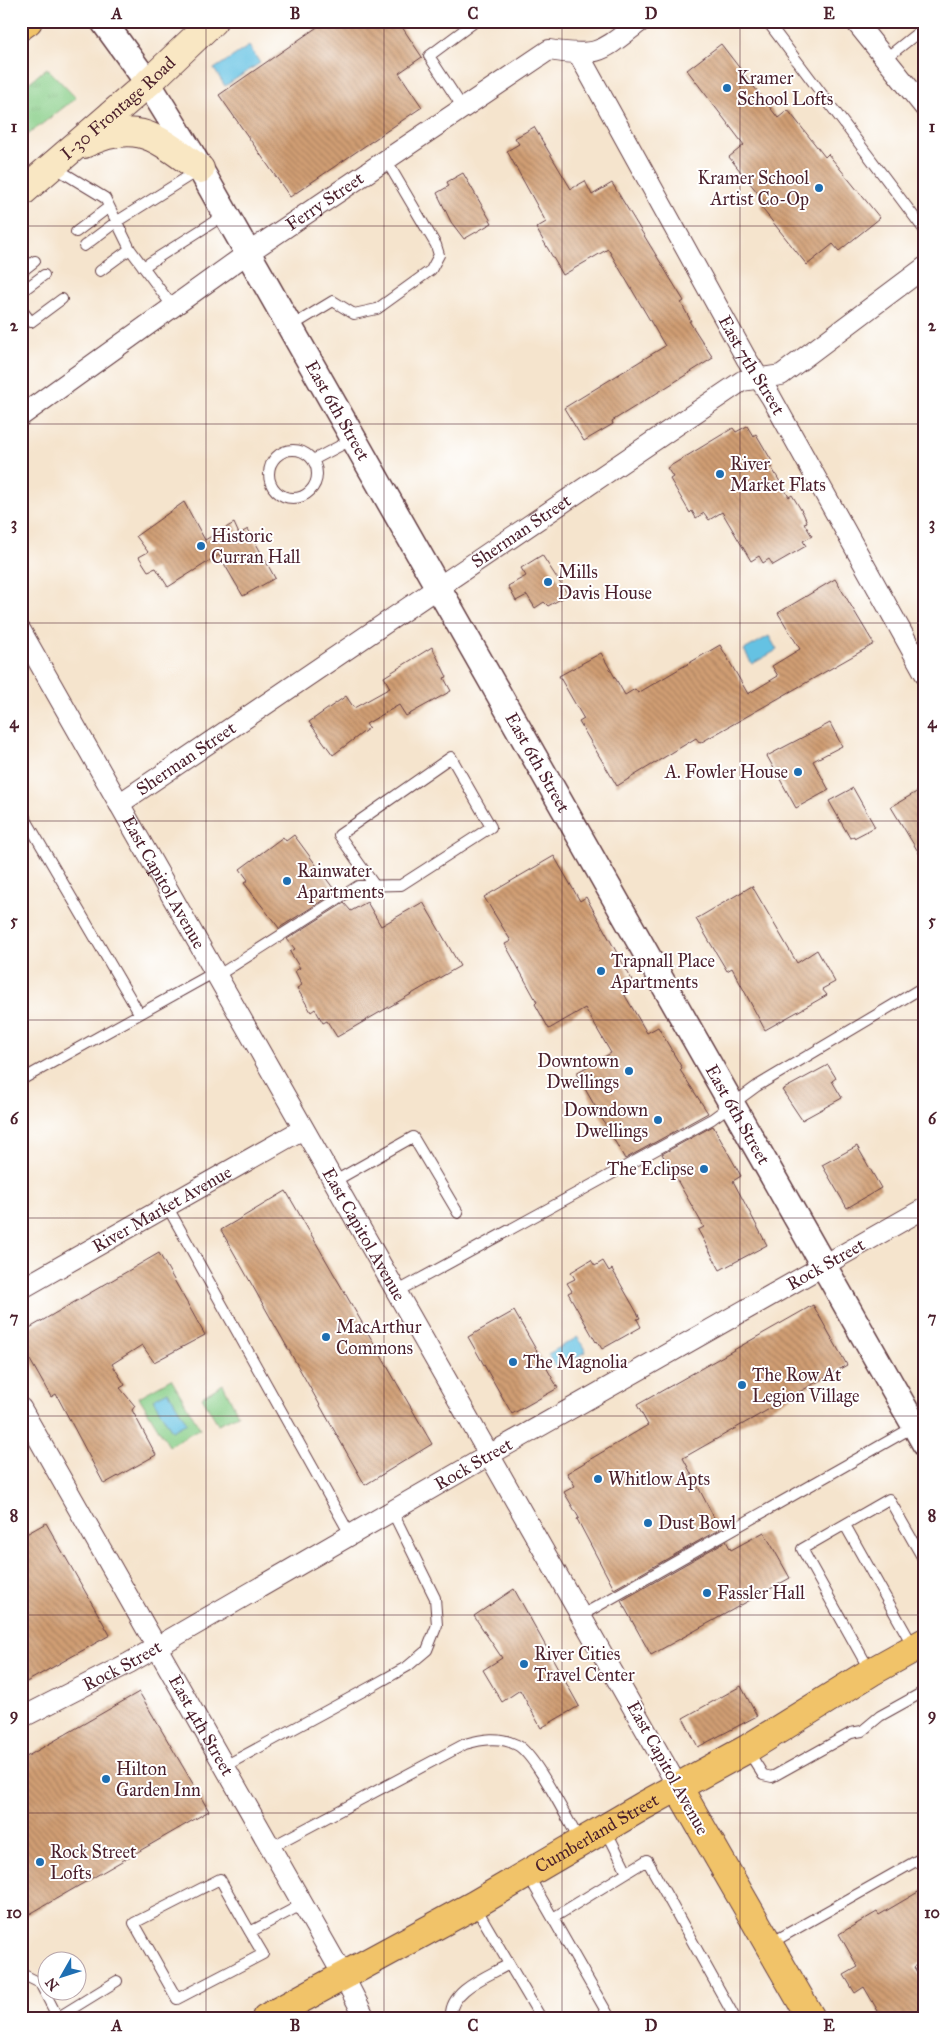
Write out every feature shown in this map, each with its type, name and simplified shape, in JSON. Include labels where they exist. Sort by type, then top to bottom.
[{"type":"main road","points":[[21,26],[28,21]]},
{"type":"main road","name":"I-30 Frontage Road","points":[[21,193],[148,82],[213,21]]},
{"type":"main road","points":[[59,159],[106,133],[130,131],[156,138],[200,169]]},
{"type":"main road","name":"Cumberland Street","points":[[266,2018],[474,1905],[605,1828],[747,1749],[871,1672],[919,1645]]},
{"type":"main road","name":"East Capitol Avenue","points":[[678,1787],[811,2018]]},
{"type":"street","name":"Ferry Street","points":[[21,416],[248,253],[549,50],[580,55],[603,50],[641,21]]},
{"type":"street","points":[[855,21],[925,108]]},
{"type":"street","name":"East 6th Street","points":[[106,26],[148,82],[226,214],[436,588],[920,1435]]},
{"type":"street","name":"East 7th Street","points":[[580,55],[746,358],[759,377],[925,674]]},
{"type":"street","name":"Sherman Street","points":[[119,804],[742,381],[759,377],[781,376],[925,267]]},
{"type":"street","name":"East Capitol Avenue","points":[[23,640],[398,1291],[678,1787]]},
{"type":"street","name":"River Market Avenue","points":[[21,1289],[303,1129]]},
{"type":"street","name":"Rock Street","points":[[21,1718],[129,1663],[393,1513],[489,1455],[925,1208]]},
{"type":"street","name":"East 4th Street","points":[[21,1408],[366,2018]]},
{"type":"lane","points":[[463,108],[429,56],[476,21]]},
{"type":"lane","points":[[767,21],[925,230]]},
{"type":"lane","points":[[885,59],[925,27]]},
{"type":"lane","points":[[59,159],[104,198],[130,249],[173,307]]},
{"type":"lane","points":[[290,327],[333,301],[354,314],[377,309],[431,270],[439,255],[386,160]]},
{"type":"lane","points":[[84,246],[116,222],[200,169]]},
{"type":"lane","points":[[76,232],[109,207]]},
{"type":"lane","points":[[143,267],[226,214]]},
{"type":"lane","points":[[100,271],[130,249]]},
{"type":"lane","points":[[21,272],[36,261]]},
{"type":"lane","points":[[21,292],[44,275]]},
{"type":"lane","points":[[21,309],[31,322],[62,299]]},
{"type":"lane","points":[[313,460],[353,439]]},
{"type":"lane","points":[[291,450],[299,451],[313,460],[317,470],[317,479],[311,490],[298,498],[289,498],[277,492],[272,486],[270,473],[274,460],[280,454],[291,450]]},
{"type":"lane","points":[[21,1080],[139,1013],[216,974],[358,886],[375,886],[401,885],[491,827],[451,757],[339,835],[375,886]]},
{"type":"lane","points":[[21,812],[139,1013]]},
{"type":"lane","points":[[398,1291],[712,1119],[757,1086],[925,986]]},
{"type":"lane","points":[[335,1182],[413,1137],[458,1213]]},
{"type":"lane","points":[[168,1206],[351,1536]]},
{"type":"lane","points":[[582,1615],[920,1435]]},
{"type":"lane","points":[[871,1672],[802,1549],[889,1500],[925,1562]]},
{"type":"lane","points":[[225,1766],[384,1680],[408,1666],[427,1650],[437,1625],[434,1598],[393,1513]]},
{"type":"lane","points":[[845,1525],[919,1645]]},
{"type":"lane","points":[[747,1749],[763,1775],[772,1777],[851,1733],[862,1731],[880,1716],[925,1690]]},
{"type":"lane","points":[[270,1847],[465,1744],[489,1738],[518,1745],[539,1769],[581,1843]]},
{"type":"lane","points":[[605,1828],[627,1872]]},
{"type":"lane","points":[[770,1944],[925,1856]]},
{"type":"lane","points":[[553,1918],[647,1860],[735,2018]]},
{"type":"lane","points":[[528,1874],[610,2018]]},
{"type":"lane","points":[[220,1879],[250,1932],[263,1954],[177,1999],[134,1923],[220,1879]]},
{"type":"lane","points":[[250,1932],[303,1904]]},
{"type":"lane","points":[[474,1905],[541,2018]]},
{"type":"lane","points":[[451,2018],[450,2011],[454,2001],[463,1991],[509,1964]]},
{"type":"lane","points":[[21,1978],[26,1976],[40,1983],[58,2018],[117,1981]]},
{"type":"green space","points":[[47,68],[76,98],[21,140],[21,89]]},
{"type":"green space","points":[[171,1379],[200,1428],[169,1446],[139,1397]]},
{"type":"green space","points":[[223,1384],[238,1415],[218,1424],[202,1397]]},
{"type":"water","points":[[249,46],[260,63],[225,86],[214,69]]},
{"type":"water","points":[[769,636],[777,650],[752,664],[744,650]]},
{"type":"water","points":[[578,1337],[586,1352],[557,1369],[548,1354]]},
{"type":"water","points":[[168,1391],[187,1423],[172,1431],[153,1399]]},
{"type":"building","points":[[326,21],[398,21],[422,57],[399,73],[422,107],[290,197],[219,95]]},
{"type":"building","name":"Kramer School Artist Co-Op","points":[[721,44],[778,118],[788,110],[825,157],[828,154],[880,218],[839,251],[833,244],[807,265],[760,206],[765,202],[729,157],[744,145],[687,70]]},
{"type":"building","points":[[534,127],[571,189],[585,181],[592,195],[612,183],[684,301],[681,303],[691,321],[689,321],[713,358],[612,421],[613,424],[584,441],[564,408],[665,346],[608,249],[563,275],[536,228],[546,222],[507,151],[519,144],[515,138]]},
{"type":"building","points":[[463,173],[492,223],[464,239],[451,222],[437,193],[449,186],[447,182]]},
{"type":"building","points":[[747,426],[753,436],[756,434],[773,463],[770,465],[789,497],[792,495],[803,513],[807,522],[804,523],[812,536],[803,541],[806,546],[773,565],[769,559],[763,563],[759,556],[751,561],[722,512],[709,520],[704,513],[696,518],[692,511],[690,513],[670,479],[673,477],[667,468],[733,428],[736,432]]},
{"type":"building","name":"Historic Curran Hall","points":[[184,502],[205,540],[234,523],[239,534],[248,529],[275,578],[243,596],[219,555],[168,587],[156,568],[148,571],[139,557],[148,552],[136,536]]},
{"type":"building","name":"Mills Davis House","points":[[542,555],[568,595],[548,606],[544,602],[535,608],[527,595],[516,601],[508,586],[526,576],[521,568]]},
{"type":"building","points":[[835,579],[874,644],[700,743],[696,738],[617,786],[579,722],[584,719],[559,676],[601,653],[625,695],[635,689],[638,693],[720,645],[748,694],[778,676],[772,666],[800,649],[778,613]]},
{"type":"building","points":[[432,647],[447,677],[444,678],[451,691],[406,716],[399,705],[366,724],[369,728],[333,755],[309,722],[346,696],[354,708],[390,688],[384,677]]},
{"type":"building","name":"A. Fowler House","points":[[830,723],[842,746],[813,761],[829,790],[796,808],[767,756]]},
{"type":"building","points":[[925,787],[925,863],[891,807]]},
{"type":"building","points":[[853,788],[875,827],[854,838],[854,836],[850,838],[829,801]]},
{"type":"building","name":"Rainwater Apartments","points":[[294,835],[336,892],[279,928],[244,883],[248,880],[240,869],[283,837],[286,841]]},
{"type":"building","points":[[554,856],[580,901],[586,897],[632,980],[620,987],[647,1033],[658,1027],[682,1068],[680,1070],[708,1113],[625,1159],[576,1073],[611,1053],[585,1008],[549,1029],[535,1004],[537,1002],[505,944],[511,941],[484,897]]},
{"type":"building","points":[[752,886],[797,963],[817,950],[835,982],[822,989],[827,995],[765,1030],[732,968],[727,971],[696,919]]},
{"type":"building","points":[[367,902],[381,926],[423,902],[460,966],[337,1037],[327,1021],[323,1023],[315,1009],[311,1012],[297,988],[302,985],[295,971],[300,968],[290,952],[295,949],[287,939],[344,903],[351,911]]},
{"type":"building","points":[[828,1065],[836,1078],[832,1081],[842,1098],[802,1120],[782,1090]]},
{"type":"building","points":[[713,1126],[741,1176],[733,1181],[767,1245],[720,1270],[698,1230],[704,1227],[662,1154]]},
{"type":"building","points":[[857,1146],[881,1188],[847,1208],[822,1165]]},
{"type":"building","name":"MacArthur Commons","points":[[286,1191],[432,1444],[365,1485],[221,1230]]},
{"type":"building","points":[[159,1253],[205,1335],[154,1362],[142,1345],[112,1364],[125,1385],[120,1388],[135,1406],[132,1410],[156,1455],[104,1484],[56,1394],[51,1397],[21,1344],[21,1333]]},
{"type":"building","points":[[591,1260],[595,1266],[603,1261],[609,1271],[612,1269],[640,1318],[637,1319],[641,1327],[602,1349],[568,1293],[572,1291],[567,1283],[575,1279],[571,1272]]},
{"type":"building","points":[[813,1305],[847,1365],[683,1458],[720,1529],[614,1589],[564,1492],[575,1486],[567,1473],[648,1425],[637,1405]]},
{"type":"building","name":"The Magnolia","points":[[514,1311],[558,1388],[512,1414],[468,1337]]},
{"type":"building","points":[[46,1523],[110,1635],[21,1685],[21,1537]]},
{"type":"building","name":"Fassler Hall","points":[[764,1532],[790,1578],[651,1655],[621,1601],[726,1541],[731,1550]]},
{"type":"building","name":"River Cities Travel Center","points":[[514,1589],[579,1706],[541,1728],[520,1690],[502,1702],[483,1670],[502,1658],[474,1616]]},
{"type":"building","points":[[741,1686],[757,1716],[698,1747],[683,1718]]},
{"type":"building","name":"Hilton Garden Inn","points":[[139,1692],[209,1811],[21,1919],[21,1760]]},
{"type":"building","points":[[925,1888],[925,1961],[914,1967],[925,1986],[925,2018],[882,2018],[864,1987],[855,1993],[844,1975],[858,1967],[839,1934],[877,1912],[879,1915]]},
{"type":"place","name":"Kramer School Lofts","points":[[727,88]]},
{"type":"place","name":"Kramer School Artist Co-Op","points":[[819,188]]},
{"type":"place","name":"River Market Flats","points":[[720,474]]},
{"type":"place","name":"Historic Curran Hall","points":[[201,546]]},
{"type":"place","name":"Mills Davis House","points":[[548,582]]},
{"type":"place","name":"A. Fowler House","points":[[798,772]]},
{"type":"place","name":"Rainwater Apartments","points":[[287,881]]},
{"type":"place","name":"Trapnall Place Apartments","points":[[601,971]]},
{"type":"place","name":"Downtown Dwellings","points":[[629,1071]]},
{"type":"place","name":"Downdown Dwellings","points":[[658,1120]]},
{"type":"place","name":"The Eclipse","points":[[704,1169]]},
{"type":"place","name":"MacArthur Commons","points":[[326,1337]]},
{"type":"place","name":"The Magnolia","points":[[513,1362]]},
{"type":"place","name":"The Row At Legion Village","points":[[742,1385]]},
{"type":"place","name":"Whitlow Apts","points":[[598,1479]]},
{"type":"place","name":"Dust Bowl","points":[[648,1523]]},
{"type":"place","name":"Fassler Hall","points":[[707,1593]]},
{"type":"place","name":"River Cities Travel Center","points":[[524,1664]]},
{"type":"place","name":"Hilton Garden Inn","points":[[106,1779]]},
{"type":"place","name":"Rock Street Lofts","points":[[40,1862]]}]
